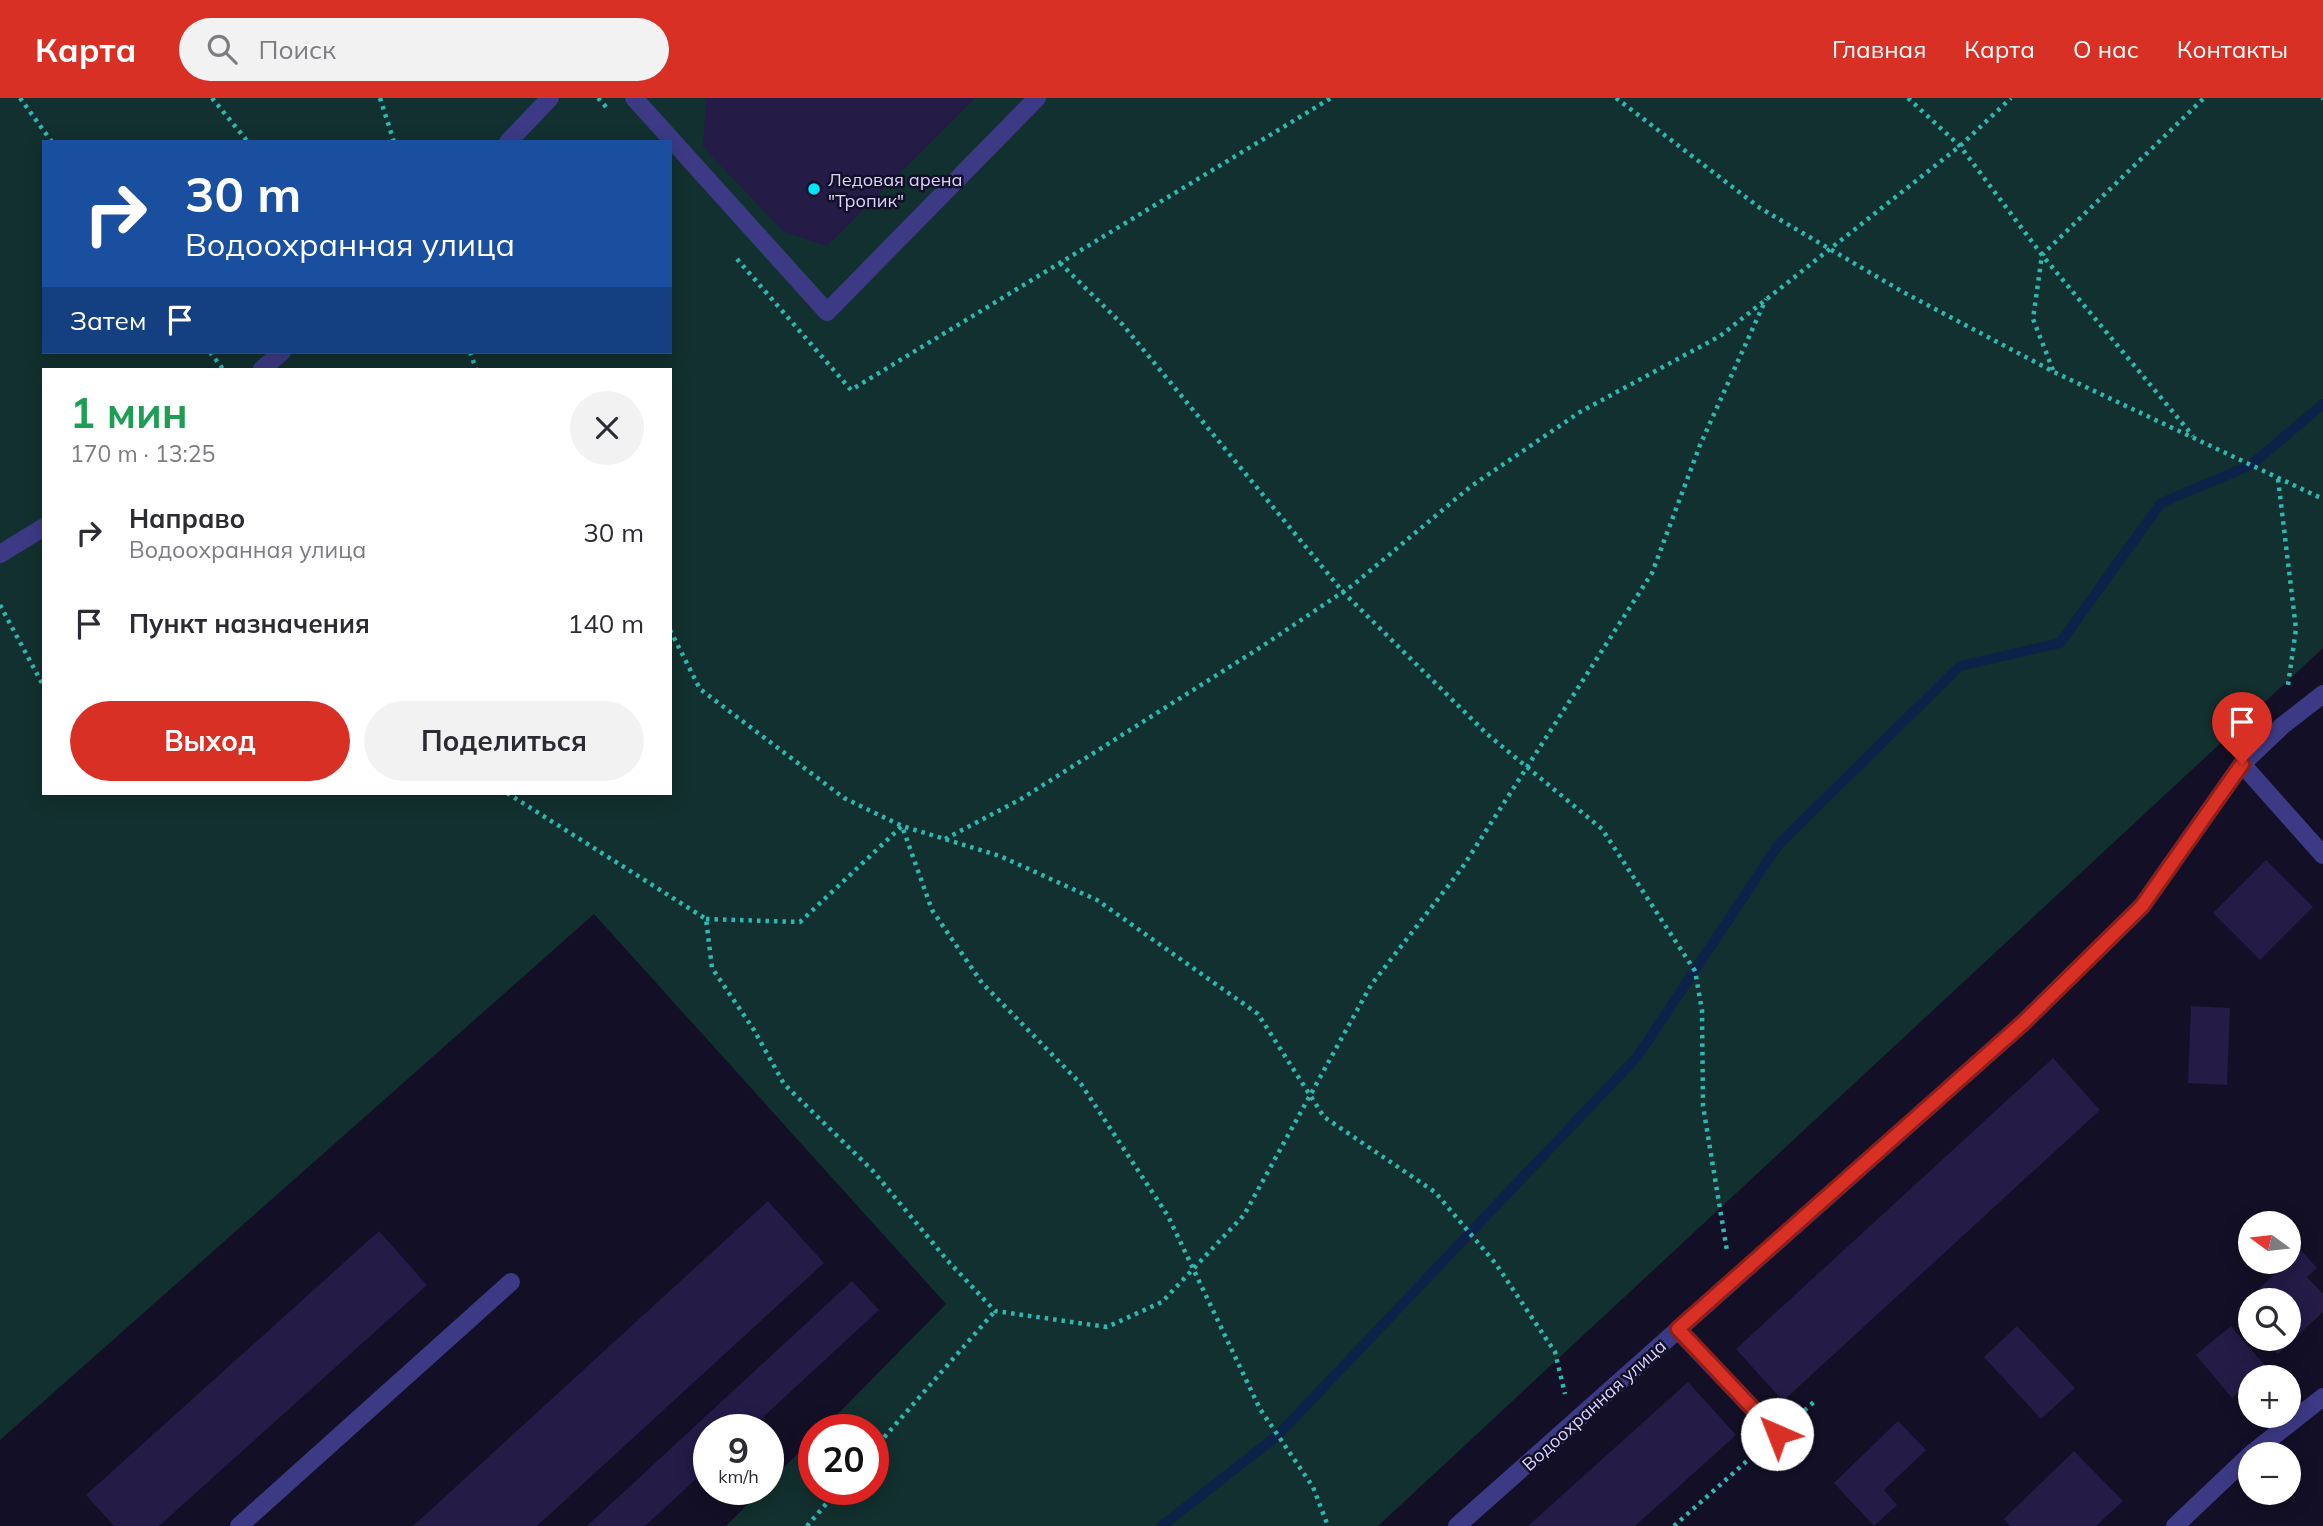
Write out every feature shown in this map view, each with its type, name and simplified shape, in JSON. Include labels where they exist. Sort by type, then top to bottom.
[{"type":"street","points":[[510,140],[550,98]]},
{"type":"street","points":[[634,98],[672,140]]},
{"type":"street","points":[[672,140],[827,312],[1037,98]]},
{"type":"street","points":[[263,368],[280,354]]},
{"type":"street","points":[[0,554],[42,528]]},
{"type":"street","name":"Водоохранная улица","points":[[1457,1526],[2024,1022],[2142,906],[2242,764],[2282,726],[2323,694]]},
{"type":"street","points":[[2242,764],[2323,855]]},
{"type":"street","points":[[239,1526],[511,1282]]},
{"type":"street","points":[[1678,1329],[1777,1434]]},
{"type":"street","points":[[2266,1442],[2323,1397]]},
{"type":"street","points":[[2175,1526],[2238,1466]]},
{"type":"path","points":[[20,98],[51,140]]},
{"type":"path","points":[[212,98],[246,140]]},
{"type":"path","points":[[380,98],[393,140]]},
{"type":"path","points":[[733,254],[850,390],[1331,98]]},
{"type":"path","points":[[1616,98],[1760,208],[1830,249],[2054,372],[2323,499]]},
{"type":"path","points":[[1908,98],[1960,146],[2042,255],[2196,439]]},
{"type":"path","points":[[945,839],[1021,799],[1343,592],[1469,487],[1580,412],[1720,337],[1960,146],[2011,98]]},
{"type":"path","points":[[2054,372],[2033,319],[2042,255],[2204,98]]},
{"type":"path","points":[[1060,263],[1123,325],[1343,592],[1487,734],[1602,829],[1695,971],[1702,1010],[1703,1106],[1732,1282]]},
{"type":"path","points":[[706,919],[712,968],[754,1030],[785,1084],[873,1171],[947,1260],[995,1311],[1107,1327],[1162,1302],[1244,1215],[1371,985],[1462,868],[1652,573],[1700,445],[1766,299]]},
{"type":"path","points":[[212,354],[222,368]]},
{"type":"path","points":[[2277,478],[2296,629],[2282,726]]},
{"type":"path","points":[[0,605],[42,683]]},
{"type":"path","points":[[672,634],[700,690],[845,798],[902,826],[1000,856],[1097,900],[1258,1014],[1325,1117],[1435,1192],[1496,1264],[1555,1352]]},
{"type":"path","points":[[510,795],[706,919],[800,922],[902,826]]},
{"type":"path","points":[[902,826],[932,910],[982,984],[1081,1084],[1168,1216],[1269,1422],[1313,1487],[1328,1526]]},
{"type":"path","points":[[889,1432],[995,1311]]},
{"type":"path","points":[[1674,1526],[1814,1402]]},
{"type":"path","points":[[807,1526],[825,1505]]},
{"type":"green space","points":[[0,98],[2323,98],[2323,648],[1378,1526],[726,1526],[747,1505],[784,1505],[784,1467],[798,1454],[798,1505],[889,1505],[889,1414],[838,1414],[946,1304],[594,914],[0,1440]]},
{"type":"building","name":"Ледовая арена \"Тропик\"","points":[[706,98],[975,98],[827,246],[784,232],[703,147]]},
{"type":"building","points":[[2266,860],[2313,907],[2260,960],[2213,913]]},
{"type":"building","points":[[2191,1006],[2230,1008],[2227,1085],[2188,1083]]},
{"type":"building","points":[[2053,1058],[2100,1110],[1783,1401],[1736,1349]]},
{"type":"building","points":[[768,1201],[824,1263],[537,1526],[413,1526]]},
{"type":"building","points":[[379,1231],[427,1285],[159,1526],[114,1526],[86,1495]]},
{"type":"building","points":[[2301,1250],[2317,1268],[2307,1277],[2323,1294],[2323,1312],[2301,1333],[2301,1288],[2260,1288],[2275,1274],[2301,1274]]},
{"type":"building","points":[[852,1281],[879,1310],[766,1414],[708,1414]]},
{"type":"building","points":[[2017,1326],[2075,1388],[2041,1419],[1984,1357]]},
{"type":"building","points":[[2231,1326],[2238,1334],[2238,1351],[2252,1351],[2264,1365],[2238,1365],[2238,1393],[2232,1398],[2196,1355]]},
{"type":"building","points":[[1688,1382],[1736,1435],[1635,1526],[1528,1526]]},
{"type":"building","points":[[1898,1421],[1926,1450],[1884,1490],[1897,1505],[1874,1526],[1834,1483]]},
{"type":"building","points":[[693,1428],[693,1482],[645,1526],[587,1526]]},
{"type":"building","points":[[2074,1451],[2123,1501],[2096,1526],[2010,1526],[2004,1519]]},
{"type":"waterway","points":[[1162,1526],[1278,1435],[1637,1057],[1778,845],[1960,666],[2060,643],[2161,503],[2251,465],[2323,404]]},
{"type":"place","name":"Ледовая арена \"Тропик\"","points":[[814,189]]},
{"type":"route","points":[[1777,1434],[1678,1329],[2024,1022],[2142,906],[2242,764]]}]
